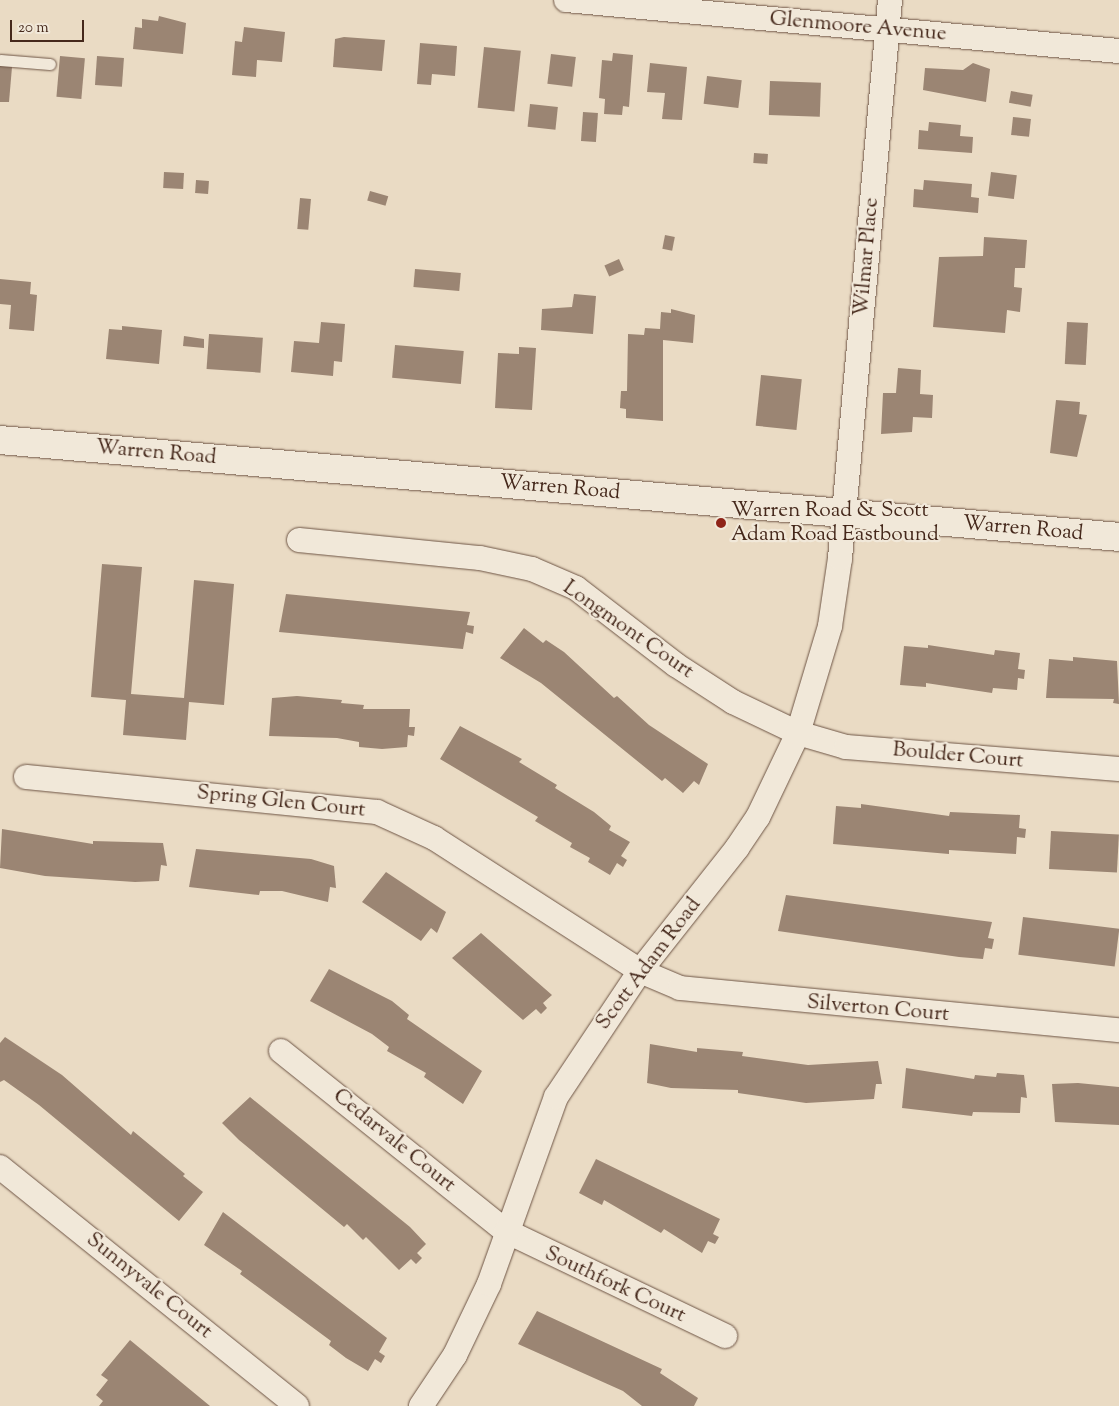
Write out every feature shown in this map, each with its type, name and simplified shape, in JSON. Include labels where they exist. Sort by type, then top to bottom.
[{"type":"street","name":"Glenmoore Avenue","points":[[566,0],[1119,51]]},
{"type":"street","name":"Wilmar Place","points":[[844,513],[890,0]]},
{"type":"street","name":"Warren Road","points":[[0,440],[1119,537]]},
{"type":"street","name":"Scott Adam Road","points":[[421,1406],[474,1318],[556,1097],[640,971],[753,825],[798,733],[830,626],[844,513]]},
{"type":"street","name":"Longmont Court","points":[[299,540],[480,558],[532,569],[576,588],[676,666],[733,702],[798,733]]},
{"type":"street","name":"Boulder Court","points":[[798,733],[846,747],[1119,769]]},
{"type":"street","name":"Spring Glen Court","points":[[26,777],[377,812],[434,838],[640,971]]},
{"type":"street","name":"Silverton Court","points":[[640,971],[705,993],[1119,1030]]},
{"type":"street","name":"Cedarvale Court","points":[[280,1051],[506,1231]]},
{"type":"street","name":"Sunnyvale Court","points":[[0,1167],[297,1406]]},
{"type":"street","name":"Southfork Court","points":[[506,1231],[725,1336]]},
{"type":"lane","points":[[0,60],[50,64]]},
{"type":"building","points":[[159,16],[186,23],[183,54],[133,49],[135,27],[142,28],[142,19],[158,21]]},
{"type":"building","points":[[244,27],[285,32],[282,62],[257,60],[256,77],[232,75],[235,41],[242,42]]},
{"type":"building","points":[[344,37],[385,40],[382,71],[333,67],[335,39]]},
{"type":"building","points":[[420,43],[457,46],[455,76],[432,74],[431,85],[417,84]]},
{"type":"building","points":[[484,47],[521,51],[514,112],[478,108]]},
{"type":"building","points":[[613,53],[633,55],[629,107],[623,106],[622,115],[604,114],[605,99],[599,98],[602,60],[612,61]]},
{"type":"building","points":[[551,54],[576,57],[572,87],[547,84]]},
{"type":"building","points":[[60,56],[85,58],[81,99],[56,97]]},
{"type":"building","points":[[97,56],[124,58],[122,87],[95,85]]},
{"type":"building","points":[[650,63],[687,67],[682,120],[662,119],[665,93],[647,92]]},
{"type":"building","points":[[973,63],[990,69],[986,102],[923,90],[925,68],[963,70]]},
{"type":"building","points":[[0,66],[12,67],[9,102],[0,102]]},
{"type":"building","points":[[707,76],[742,80],[738,108],[704,104]]},
{"type":"building","points":[[770,81],[821,83],[820,117],[769,115]]},
{"type":"building","points":[[1011,91],[1033,95],[1031,107],[1009,103]]},
{"type":"building","points":[[530,104],[558,107],[555,130],[528,127]]},
{"type":"building","points":[[583,112],[598,113],[596,142],[581,141]]},
{"type":"building","points":[[1013,117],[1031,119],[1029,137],[1011,135]]},
{"type":"building","points":[[929,122],[961,125],[960,136],[973,137],[972,153],[918,149],[919,130],[928,131]]},
{"type":"building","points":[[754,153],[768,154],[767,164],[753,163]]},
{"type":"building","points":[[164,172],[184,173],[183,189],[163,188]]},
{"type":"building","points":[[991,172],[1017,175],[1014,199],[988,196]]},
{"type":"building","points":[[196,180],[209,181],[208,194],[195,193]]},
{"type":"building","points":[[924,180],[972,184],[971,197],[979,198],[978,213],[913,207],[914,189],[923,190]]},
{"type":"building","points":[[370,191],[388,196],[386,206],[367,201]]},
{"type":"building","points":[[300,198],[311,199],[308,230],[297,229]]},
{"type":"building","points":[[665,235],[675,237],[672,251],[662,249]]},
{"type":"building","points":[[984,237],[1027,240],[1025,268],[1015,268],[1014,287],[1022,288],[1020,312],[1007,310],[1005,333],[933,327],[939,257],[983,256]]},
{"type":"building","points":[[619,259],[624,270],[609,276],[604,266]]},
{"type":"building","points":[[415,269],[461,273],[459,291],[413,287]]},
{"type":"building","points":[[0,279],[31,282],[30,294],[37,295],[34,331],[9,329],[11,305],[0,304]]},
{"type":"building","points":[[574,294],[596,296],[593,334],[541,330],[542,309],[572,307]]},
{"type":"building","points":[[671,309],[695,315],[693,343],[663,340],[663,421],[626,418],[626,409],[620,408],[621,391],[627,391],[628,334],[644,335],[645,328],[660,329],[661,312],[671,313]]},
{"type":"building","points":[[321,322],[345,324],[342,362],[334,361],[333,376],[291,372],[294,341],[319,343]]},
{"type":"building","points":[[1067,322],[1088,323],[1086,365],[1065,364]]},
{"type":"building","points":[[122,326],[162,330],[159,364],[106,359],[109,329],[122,330]]},
{"type":"building","points":[[209,334],[263,338],[260,373],[207,369]]},
{"type":"building","points":[[184,336],[204,339],[204,348],[183,346]]},
{"type":"building","points":[[395,345],[464,351],[461,384],[392,378]]},
{"type":"building","points":[[519,347],[536,348],[532,410],[495,408],[498,353],[519,354]]},
{"type":"building","points":[[898,368],[921,370],[920,394],[933,395],[932,418],[913,417],[912,432],[881,434],[883,393],[896,393]]},
{"type":"building","points":[[761,375],[802,379],[796,430],[756,426]]},
{"type":"building","points":[[1056,400],[1080,402],[1079,414],[1087,415],[1077,457],[1050,453]]},
{"type":"building","points":[[102,564],[142,567],[131,694],[184,698],[194,580],[234,584],[224,705],[189,702],[186,740],[123,735],[126,700],[91,697]]},
{"type":"building","points":[[286,594],[470,612],[467,625],[474,626],[473,634],[466,632],[463,649],[279,632]]},
{"type":"building","points":[[524,628],[543,643],[546,640],[564,652],[614,698],[617,696],[649,725],[708,764],[699,785],[694,781],[683,793],[665,778],[662,781],[541,683],[500,658]]},
{"type":"building","points":[[928,645],[994,655],[995,650],[1020,653],[1018,669],[1025,670],[1024,679],[1018,678],[1017,690],[993,688],[992,693],[926,683],[926,687],[900,685],[904,646],[928,648]]},
{"type":"building","points":[[1073,657],[1117,661],[1119,704],[1113,703],[1114,699],[1046,698],[1049,659],[1073,661]]},
{"type":"building","points":[[297,696],[342,700],[341,703],[364,705],[363,709],[410,709],[409,727],[415,727],[414,736],[408,735],[407,747],[382,749],[359,747],[359,742],[337,738],[269,736],[272,698]]},
{"type":"building","points":[[460,726],[522,759],[519,762],[557,785],[555,788],[594,812],[611,826],[609,830],[630,842],[621,856],[627,860],[623,867],[617,863],[610,875],[588,862],[590,858],[570,847],[572,843],[535,821],[538,817],[440,759]]},
{"type":"building","points":[[861,804],[949,816],[950,812],[1020,815],[1019,828],[1026,829],[1025,838],[1017,837],[1016,854],[949,850],[949,854],[833,844],[836,806],[861,808]]},
{"type":"building","points":[[2,829],[93,844],[93,841],[163,843],[167,866],[161,865],[159,881],[135,882],[45,876],[0,868]]},
{"type":"building","points":[[1051,831],[1119,835],[1117,873],[1049,869]]},
{"type":"building","points":[[196,849],[311,859],[334,866],[336,888],[330,887],[328,902],[282,891],[260,891],[259,895],[189,887]]},
{"type":"building","points":[[386,872],[446,912],[437,933],[431,928],[421,941],[362,902]]},
{"type":"building","points":[[786,895],[992,922],[988,938],[994,939],[992,949],[985,948],[983,959],[959,957],[778,931]]},
{"type":"building","points":[[1023,917],[1119,929],[1115,967],[1018,955]]},
{"type":"building","points":[[481,933],[552,995],[543,1003],[547,1008],[541,1014],[536,1009],[523,1020],[452,958]]},
{"type":"building","points":[[329,969],[392,1001],[409,1015],[407,1019],[482,1071],[463,1104],[424,1077],[426,1073],[387,1051],[389,1047],[372,1034],[310,1001]]},
{"type":"building","points":[[5,1037],[62,1075],[131,1135],[133,1131],[185,1174],[183,1176],[203,1192],[179,1221],[39,1105],[4,1080],[0,1082],[0,1043]]},
{"type":"building","points":[[650,1044],[697,1052],[697,1048],[743,1052],[742,1056],[808,1065],[878,1061],[882,1084],[876,1084],[874,1099],[806,1103],[738,1093],[738,1090],[671,1088],[647,1083]]},
{"type":"building","points":[[906,1068],[974,1079],[975,1075],[996,1077],[997,1073],[1024,1075],[1027,1098],[1021,1097],[1020,1113],[973,1112],[972,1116],[902,1108]]},
{"type":"building","points":[[1078,1083],[1119,1087],[1119,1125],[1055,1122],[1052,1084]]},
{"type":"building","points":[[250,1097],[410,1227],[426,1244],[417,1253],[422,1258],[416,1264],[411,1259],[399,1270],[366,1237],[363,1240],[347,1224],[344,1227],[239,1140],[222,1123]]},
{"type":"building","points":[[596,1159],[720,1219],[713,1234],[719,1237],[715,1244],[708,1241],[702,1253],[664,1229],[661,1233],[604,1200],[602,1205],[579,1193]]},
{"type":"building","points":[[223,1212],[387,1338],[379,1352],[385,1356],[381,1363],[375,1359],[368,1371],[346,1358],[329,1345],[331,1341],[240,1274],[242,1271],[204,1245]]},
{"type":"building","points":[[537,1311],[662,1369],[660,1373],[698,1398],[694,1406],[642,1406],[623,1391],[518,1344]]},
{"type":"building","points":[[130,1340],[210,1406],[99,1406],[103,1401],[96,1395],[108,1380],[101,1375]]},
{"type":"place","name":"Warren Road & Scott Adam Road Eastbound","points":[[721,523]]}]
